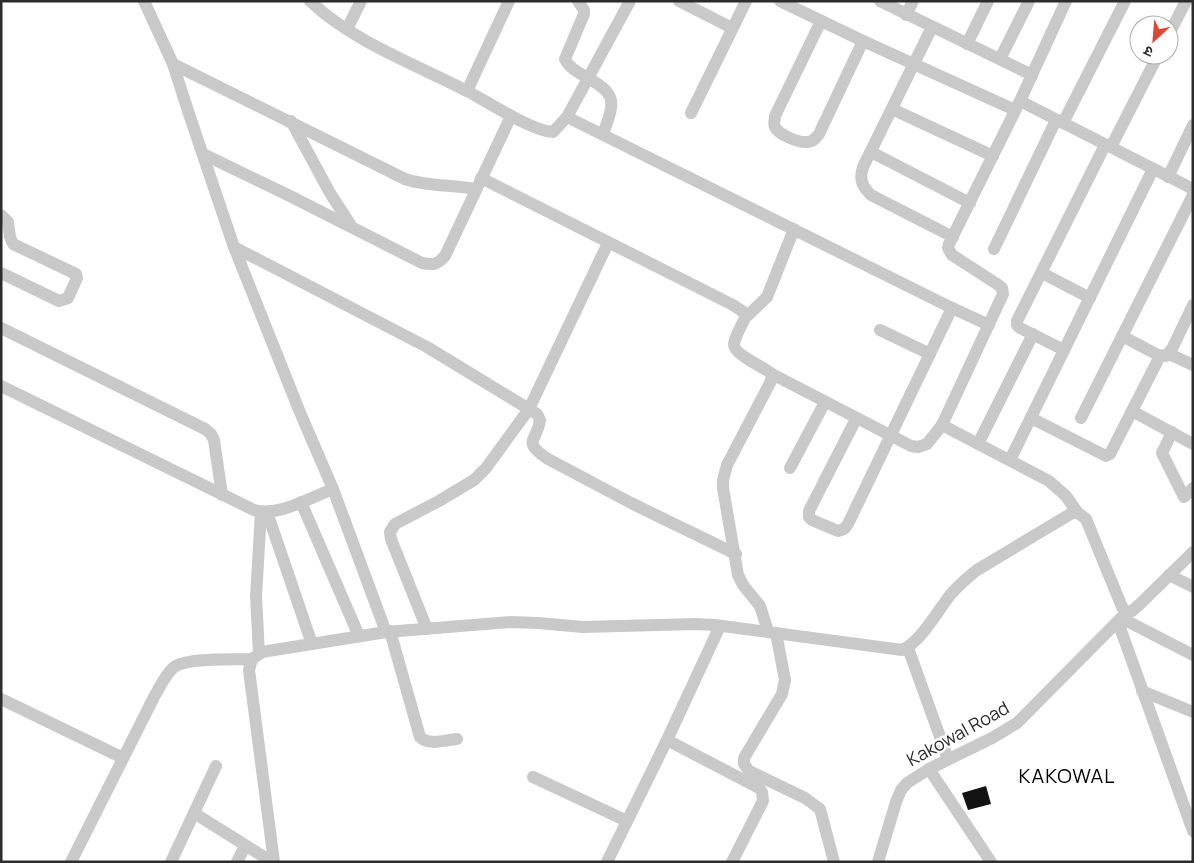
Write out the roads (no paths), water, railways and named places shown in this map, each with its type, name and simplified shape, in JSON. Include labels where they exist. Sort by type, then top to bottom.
[{"type":"street","points":[[144,1],[173,64],[234,247],[298,410],[333,489],[388,632],[420,737],[422,740],[430,742],[457,739]]},
{"type":"street","points":[[310,1],[326,16],[347,29],[511,116],[546,132],[553,132],[568,117],[630,1]]},
{"type":"street","points":[[347,29],[361,1]]},
{"type":"street","points":[[467,91],[509,1]]},
{"type":"street","points":[[578,1],[584,10],[584,14],[565,59],[572,68],[605,90],[611,101],[611,108],[603,134]]},
{"type":"street","points":[[680,1],[732,28]]},
{"type":"street","points":[[691,113],[746,1]]},
{"type":"street","points":[[780,1],[914,64],[1060,121],[1193,189]]},
{"type":"street","points":[[880,1],[1032,75]]},
{"type":"street","points":[[906,14],[913,1]]},
{"type":"street","points":[[967,44],[988,1]]},
{"type":"street","points":[[1000,59],[1028,1]]},
{"type":"street","points":[[794,229],[767,297],[746,318],[734,344],[735,350],[772,374],[891,437],[910,446],[918,447],[928,444],[942,425],[1003,294],[1002,288],[952,255],[948,248],[1018,106],[1066,1]]},
{"type":"street","points":[[994,249],[1125,1]]},
{"type":"street","points":[[1179,15],[1186,1]]},
{"type":"street","points":[[821,21],[775,116],[774,123],[781,133],[801,142],[815,140],[820,134],[864,41]]},
{"type":"street","points":[[932,27],[860,177],[863,186],[871,195],[952,237]]},
{"type":"street","points":[[173,64],[405,179],[422,184],[478,184],[608,243],[733,305],[745,313],[746,318]]},
{"type":"street","points":[[1064,350],[1020,328],[1017,325],[1017,321],[1153,65]]},
{"type":"street","points":[[892,109],[993,156]]},
{"type":"street","points":[[203,154],[422,263],[433,265],[440,262],[445,256],[511,116]]},
{"type":"street","points":[[568,117],[989,325]]},
{"type":"street","points":[[291,121],[330,193],[352,227]]},
{"type":"street","points":[[1168,177],[1193,125]]},
{"type":"street","points":[[871,152],[970,203]]},
{"type":"street","points":[[1010,460],[1153,169]]},
{"type":"street","points":[[1081,418],[1193,195]]},
{"type":"street","points":[[1,215],[7,220],[13,244],[76,274],[77,278],[68,298],[59,301],[1,273]]},
{"type":"street","points":[[1,241],[8,227]]},
{"type":"street","points":[[427,629],[391,539],[391,528],[474,480],[486,468],[530,409],[608,243]]},
{"type":"street","points":[[234,247],[427,347],[530,409],[537,414],[540,420],[532,439],[532,443],[538,452],[633,504],[736,554]]},
{"type":"street","points":[[1042,273],[1090,298]]},
{"type":"street","points":[[856,419],[809,510],[809,517],[818,524],[838,531],[844,529],[891,437],[952,308]]},
{"type":"street","points":[[1031,418],[1106,456],[1110,454],[1132,411],[1191,311]]},
{"type":"street","points":[[1,328],[205,429],[214,440],[222,495]]},
{"type":"street","points":[[880,330],[930,354]]},
{"type":"street","points":[[978,444],[1033,334]]},
{"type":"street","points":[[1122,336],[1164,355],[1193,365]]},
{"type":"street","points":[[772,374],[771,381],[724,474],[723,488],[740,580],[760,606],[772,632],[785,684],[782,694],[744,758],[744,764],[749,771],[816,804],[821,812],[834,862]]},
{"type":"street","points":[[1,386],[222,495],[264,512],[277,511],[333,489]]},
{"type":"street","points":[[790,468],[824,402]]},
{"type":"street","points":[[1132,411],[1193,444]]},
{"type":"street","points":[[942,425],[1056,486],[1077,512],[1086,519],[1122,607],[1122,617],[1142,691],[1193,831]]},
{"type":"street","points":[[1172,432],[1162,453],[1184,497],[1193,488]]},
{"type":"street","points":[[301,502],[359,636]]},
{"type":"street","points":[[264,512],[312,644]]},
{"type":"street","points":[[264,512],[256,596],[256,656],[249,670],[273,862]]},
{"type":"street","points":[[71,862],[154,697],[174,666],[185,661],[256,656],[312,644],[388,632],[510,622],[583,627],[695,624],[772,632],[897,650],[908,648],[914,643],[952,592],[966,578],[1065,516],[1077,512]]},
{"type":"street","points":[[1193,552],[1169,575],[1193,587]]},
{"type":"street","name":"Kakowal Road","points":[[878,862],[896,802],[901,790],[907,783],[929,768],[992,738],[1017,723],[1122,617],[1141,603],[1169,575]]},
{"type":"street","points":[[1122,617],[1193,654]]},
{"type":"street","points":[[607,862],[720,626]]},
{"type":"street","points":[[908,648],[948,759]]},
{"type":"street","points":[[1142,691],[1193,712]]},
{"type":"street","points":[[3,702],[123,758]]},
{"type":"street","points":[[667,740],[759,788],[762,792],[762,801],[732,862]]},
{"type":"street","points":[[170,862],[216,766]]},
{"type":"street","points":[[929,768],[991,862]]},
{"type":"street","points":[[533,777],[627,821]]},
{"type":"street","points":[[194,813],[273,862]]},
{"type":"street","points":[[237,862],[245,846]]},
{"type":"district","name":"KAKOWAL","points":[[1067,776]]}]
